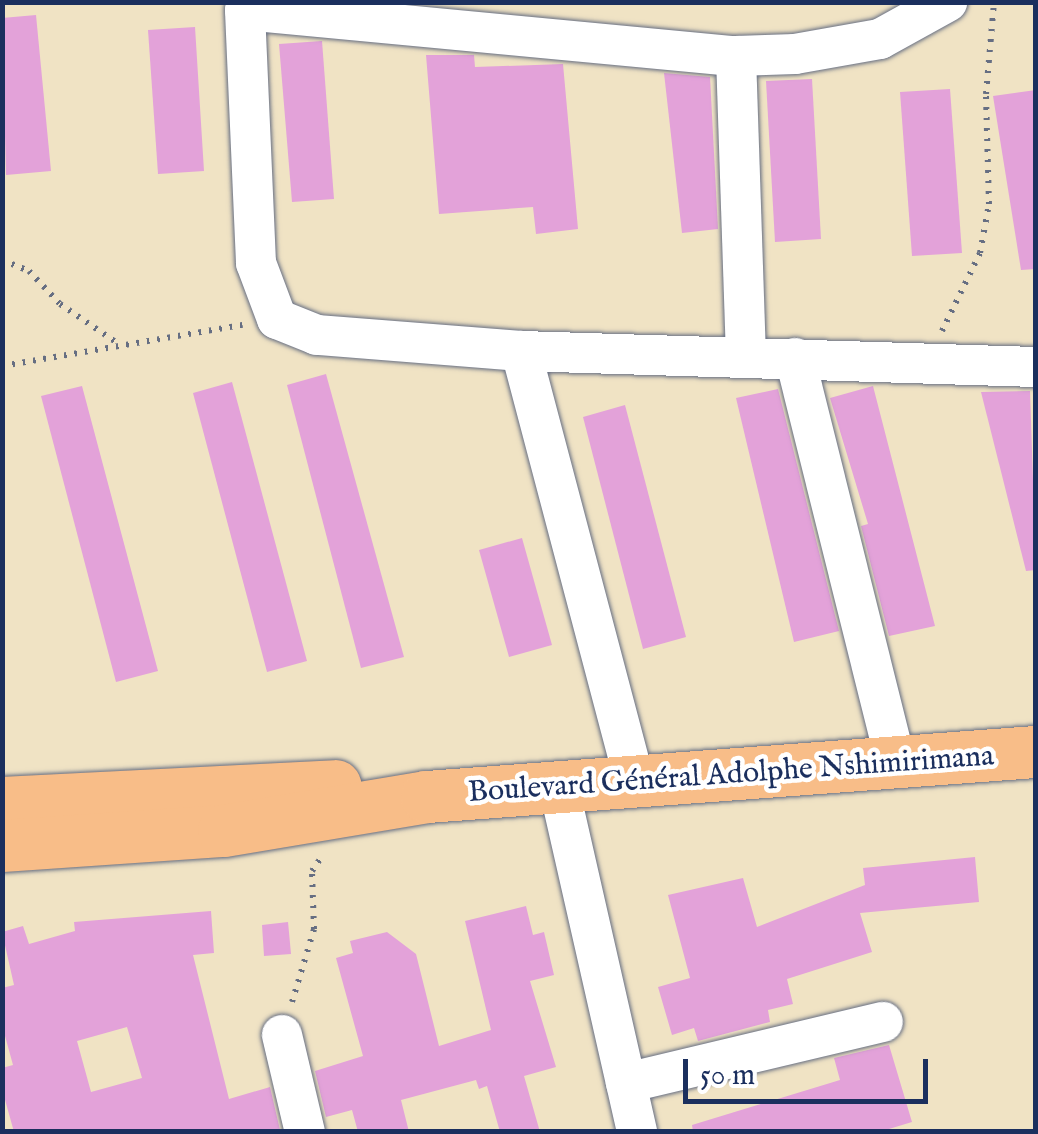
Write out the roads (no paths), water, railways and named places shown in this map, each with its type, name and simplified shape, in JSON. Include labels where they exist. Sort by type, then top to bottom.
[{"type":"main road","name":"Boulevard Général Adolphe Nshimirimana","points":[[2,846],[350,814],[427,798],[634,779],[1036,752]]},
{"type":"main road","name":"Boulevard Général Adolphe Nshimirimana","points":[[2,804],[352,785],[427,798]]},
{"type":"street","points":[[947,2],[880,39],[795,54],[736,56],[245,10],[256,263],[277,319],[317,335],[521,351],[746,354],[921,368],[1036,367]]},
{"type":"street","points":[[736,56],[746,354]]},
{"type":"street","points":[[521,351],[634,779]]},
{"type":"street","points":[[795,358],[895,760]]},
{"type":"street","points":[[559,788],[638,1132]]},
{"type":"street","points":[[626,1083],[883,1022]]},
{"type":"street","points":[[282,1035],[304,1132]]}]
